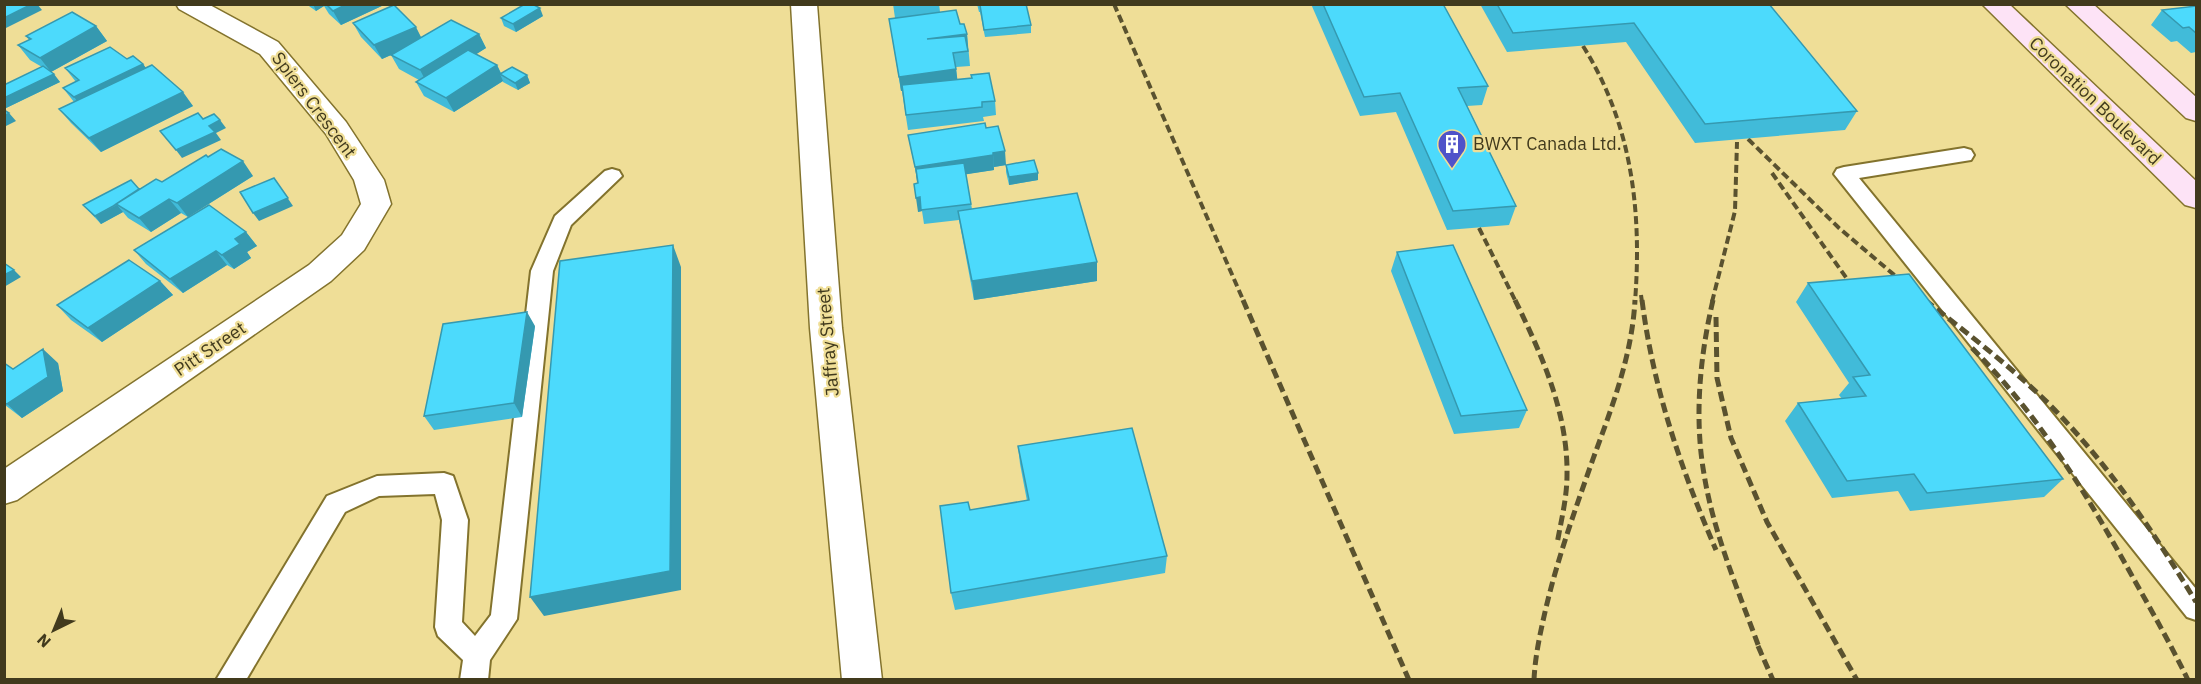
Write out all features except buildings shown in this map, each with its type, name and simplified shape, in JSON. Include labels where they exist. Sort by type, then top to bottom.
[{"type":"main road","name":"Coronation Boulevard","points":[[1994,4],[2196,198]]},
{"type":"main road","points":[[2077,4],[2196,112]]},
{"type":"street","name":"Spiers Crescent","points":[[188,4],[269,48],[336,128],[369,180]]},
{"type":"street","name":"Jaffray Street","points":[[804,4],[826,328],[862,680]]},
{"type":"street","name":"Pitt Street","points":[[4,489],[320,273],[348,250],[363,232],[376,204],[369,180]]},
{"type":"lane","points":[[1964,155],[1844,174],[2196,608]]},
{"type":"lane","points":[[230,680],[336,504],[377,486],[444,483],[455,520],[448,627],[475,668],[504,619],[542,271],[562,221],[612,176]]},
{"type":"railway","points":[[1114,4],[1244,302]]},
{"type":"railway","points":[[1583,46],[1613,106],[1630,169],[1637,235],[1635,302]]},
{"type":"railway","points":[[1748,139],[1839,228],[1926,302]]},
{"type":"railway","points":[[1712,302],[1735,211],[1737,142]]},
{"type":"railway","points":[[1772,173],[1857,293]]},
{"type":"railway","points":[[1479,228],[1515,300]]},
{"type":"railway","points":[[1641,295],[1642,302]]},
{"type":"railway","points":[[1243,300],[1409,680]]},
{"type":"railway","points":[[1515,300],[1544,363],[1563,429],[1567,484],[1557,544]]},
{"type":"railway","points":[[1534,680],[1538,646],[1550,593],[1567,535],[1620,381],[1630,341],[1635,300]]},
{"type":"railway","points":[[1642,300],[1653,365],[1670,428],[1691,489],[1716,550]]},
{"type":"railway","points":[[1713,300],[1700,387],[1701,452],[1714,520],[1760,652]]},
{"type":"railway","points":[[1925,300],[2019,376],[2070,426],[2128,498],[2196,602]]},
{"type":"railway","points":[[1716,317],[1717,378],[1731,438],[1767,522],[1857,680]]},
{"type":"railway","points":[[1972,348],[1997,374],[2042,430],[2082,489],[2163,631],[2188,680]]},
{"type":"railway","points":[[1758,646],[1760,652]]},
{"type":"railway","points":[[1760,652],[1773,680]]},
{"type":"place","name":"BWXT Canada Ltd.","points":[[1452,170]]}]
